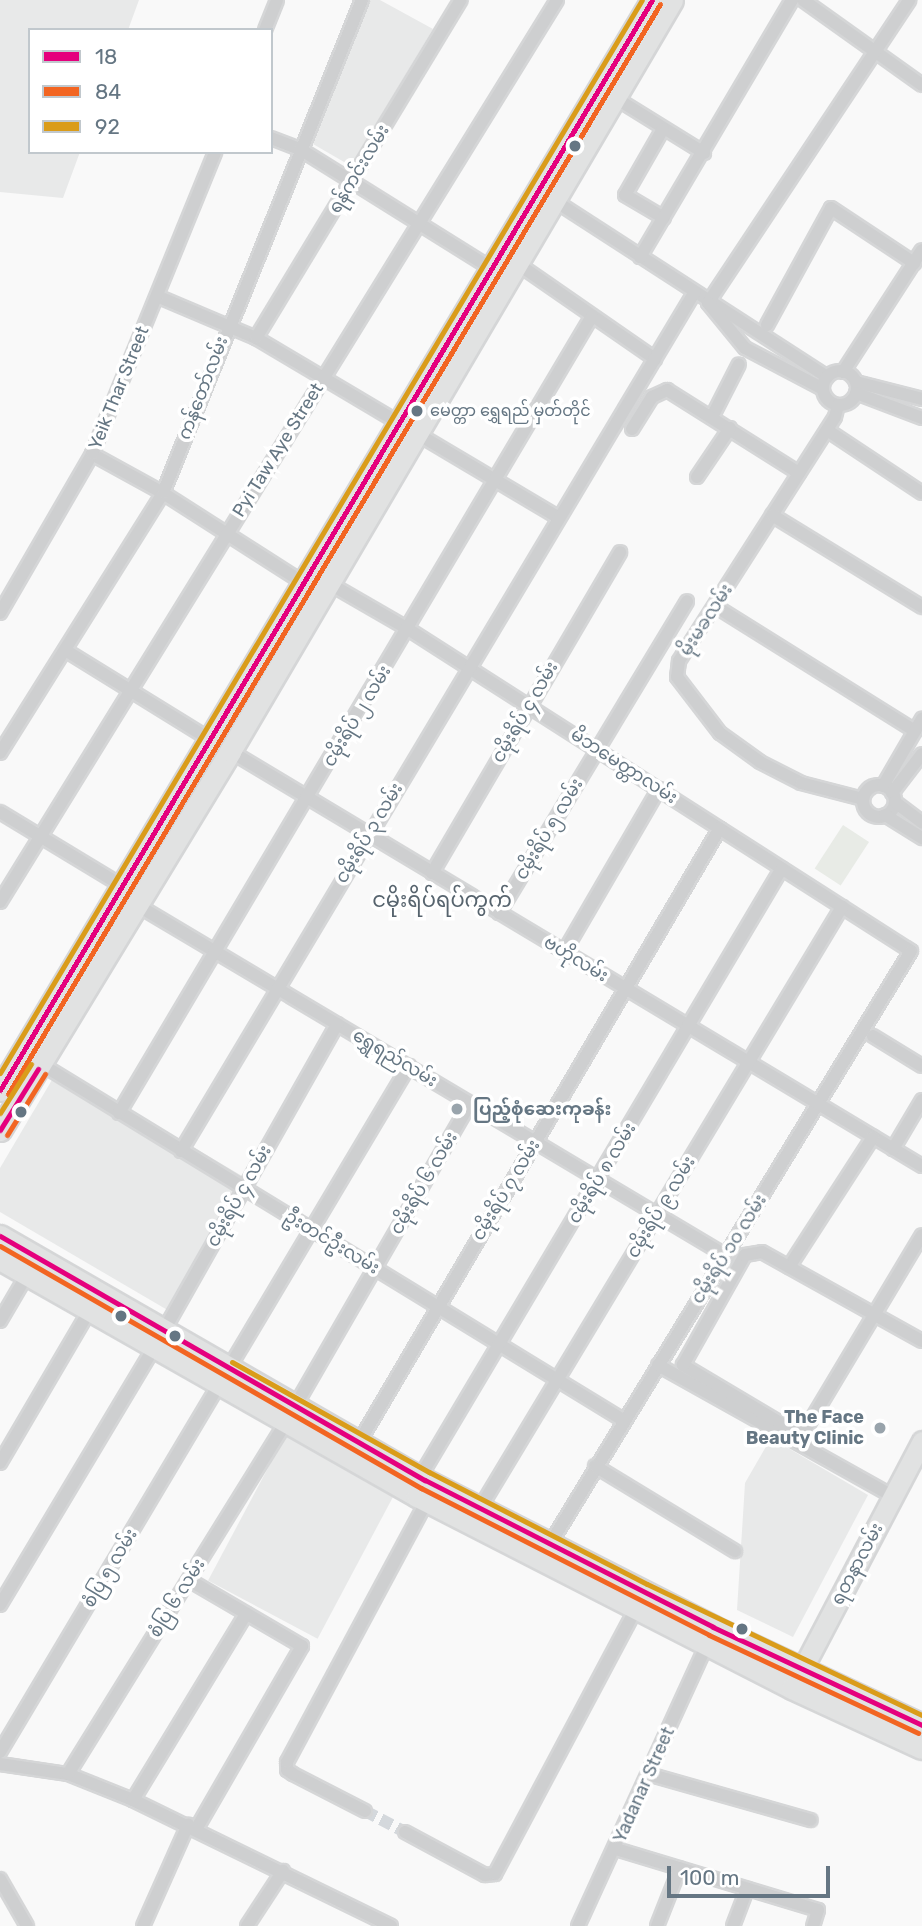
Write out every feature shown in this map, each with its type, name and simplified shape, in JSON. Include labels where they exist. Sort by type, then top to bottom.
[{"type":"main road","points":[[0,1090],[124,887],[168,834],[230,751],[326,588],[489,266],[546,195],[608,93],[651,14],[672,0]]},
{"type":"main road","points":[[0,1130],[137,905],[211,740],[305,577],[513,272],[546,195]]},
{"type":"main road","points":[[211,740],[230,751]]},
{"type":"main road","points":[[0,1236],[158,1340],[422,1489],[792,1688],[922,1748]]},
{"type":"main road","points":[[0,1259],[89,1311],[158,1340]]},
{"type":"main road","points":[[290,1415],[358,1444],[422,1489],[480,1508],[922,1725]]},
{"type":"main road","name":"ရတနာလမ်း","points":[[792,1688],[922,1441]]},
{"type":"street","points":[[266,28],[277,0]]},
{"type":"street","name":"ကန်တော်လမ်း","points":[[0,753],[163,493],[227,326],[362,0]]},
{"type":"street","name":"ရန်ကင်းလမ်း","points":[[256,338],[461,0]]},
{"type":"street","name":"Pyi Taw Aye Street","points":[[0,901],[557,0]]},
{"type":"street","points":[[640,257],[704,153],[792,0]]},
{"type":"street","points":[[803,0],[922,85]]},
{"type":"street","points":[[708,303],[909,0]]},
{"type":"street","points":[[608,93],[704,153]]},
{"type":"street","points":[[663,129],[625,195],[664,218]]},
{"type":"street","points":[[273,139],[300,149],[489,266],[513,272],[592,316],[654,359]]},
{"type":"street","name":"Yeik Thar Street","points":[[0,612],[93,454],[214,154]]},
{"type":"street","points":[[546,195],[708,303],[745,348],[825,383]]},
{"type":"street","points":[[767,325],[831,208],[914,263]]},
{"type":"street","points":[[825,383],[843,372],[922,250]]},
{"type":"street","name":"ငမိုးရိပ် ၃ လမ်း","points":[[181,1151],[367,835],[694,293]]},
{"type":"street","points":[[157,296],[256,338],[404,430],[558,517]]},
{"type":"street","points":[[708,303],[730,311],[760,337],[825,383],[827,400],[838,405],[849,402],[856,388]]},
{"type":"street","name":"ငမိုးရိပ် ၂ လမ်း","points":[[119,1114],[496,483],[592,316]]},
{"type":"street","points":[[712,416],[739,364]]},
{"type":"street","points":[[843,372],[856,388],[922,418]]},
{"type":"street","points":[[856,388],[922,399]]},
{"type":"street","points":[[632,429],[652,397],[667,390],[799,473]]},
{"type":"street","name":"မိုးမခလမ်း","points":[[838,405],[827,430],[679,661],[677,677],[687,696],[720,733],[760,762],[801,783],[863,799]]},
{"type":"street","points":[[697,477],[730,428]]},
{"type":"street","points":[[827,430],[922,493]]},
{"type":"street","name":"မိဘမေတ္တာလမ်း","points":[[93,454],[163,493],[226,534],[408,629],[909,946],[910,955]]},
{"type":"street","points":[[772,515],[922,607]]},
{"type":"street","name":"ငမိုးရိပ် ၄ လမ်း","points":[[432,873],[620,552]]},
{"type":"street","name":"ငမိုးရိပ် ၅ လမ်း","points":[[499,913],[687,601]]},
{"type":"street","points":[[715,606],[918,725],[890,794],[885,816]]},
{"type":"street","points":[[65,650],[211,740]]},
{"type":"street","name":"ဗဟိုလမ်း","points":[[230,751],[922,1166]]},
{"type":"street","points":[[890,794],[920,763]]},
{"type":"street","points":[[564,952],[659,789]]},
{"type":"street","points":[[922,822],[890,794],[868,790],[863,799],[871,815],[885,816],[922,838]]},
{"type":"street","points":[[0,812],[124,887]]},
{"type":"street","name":"ငမိုးရိပ် ၇ လမ်း","points":[[358,1444],[719,828]]},
{"type":"street","name":"ငမိုးရိပ် ၈ လမ်း","points":[[365,1811],[293,1774],[287,1770],[288,1762],[422,1489],[500,1345],[782,868]]},
{"type":"street","name":"ရွှေရည်လမ်း","points":[[137,905],[725,1255]]},
{"type":"street","name":"ငမိုးရိပ် ၉ လမ်း","points":[[480,1508],[842,906]]},
{"type":"street","name":"ငမိုးရိပ် ၁၀ လမ်း","points":[[550,1544],[623,1420],[910,955]]},
{"type":"street","name":"ငမိုးရိပ် ၄ လမ်း","points":[[0,1605],[158,1340],[337,1024]]},
{"type":"street","points":[[873,1036],[922,1066]]},
{"type":"street","name":"ဦးတင်ဦးလမ်း","points":[[41,1064],[623,1420]]},
{"type":"street","points":[[223,1378],[409,1066]]},
{"type":"street","points":[[893,1149],[922,1100]]},
{"type":"street","name":"ငမိုးရိပ် ၆ လမ်း","points":[[290,1415],[470,1103]]},
{"type":"street","points":[[789,1267],[873,1137]]},
{"type":"street","points":[[800,1439],[922,1236]]},
{"type":"street","points":[[892,1496],[683,1365],[745,1255],[762,1252],[876,1313],[922,1341]]},
{"type":"street","points":[[0,1321],[27,1275]]},
{"type":"street","points":[[0,1463],[89,1311]]},
{"type":"street","points":[[657,1365],[800,1439]]},
{"type":"street","name":"စံပြ ၅ လမ်း","points":[[0,1752],[223,1378]]},
{"type":"street","name":"စံပြ ၆ လမ်း","points":[[68,1774],[290,1415]]},
{"type":"street","points":[[595,1466],[736,1551]]},
{"type":"street","points":[[143,1926],[193,1826],[302,1646],[188,1580]]},
{"type":"street","points":[[405,1832],[485,1875],[495,1874],[637,1607]]},
{"type":"street","points":[[133,1800],[246,1614]]},
{"type":"street","name":"Yadanar Street","points":[[578,1926],[616,1849],[708,1642]]},
{"type":"street","points":[[0,1764],[68,1774],[133,1800],[193,1826],[391,1926]]},
{"type":"street","points":[[648,1774],[811,1820]]},
{"type":"street","points":[[616,1849],[818,1910],[813,1926]]},
{"type":"street","points":[[657,1926],[680,1868]]},
{"type":"street","points":[[247,1926],[283,1871]]},
{"type":"street","points":[[0,1879],[27,1926]]},
{"type":"street","points":[[733,1926],[747,1889]]},
{"type":"shaded area","points":[[0,0],[139,0],[129,28],[28,28],[28,154],[79,154],[63,198],[0,192]]},
{"type":"shaded area","points":[[370,0],[380,0],[433,29],[351,166],[313,144]]},
{"type":"shaded area","points":[[843,825],[869,842],[841,885],[815,869]]},
{"type":"shaded area","points":[[59,1068],[254,1183],[176,1315],[0,1212],[0,1168]]},
{"type":"shaded area","points":[[286,1434],[395,1492],[318,1639],[208,1581]]},
{"type":"shaded area","points":[[771,1438],[868,1495],[793,1637],[737,1610],[745,1483]]},
{"type":"tunnel","points":[[365,1811],[405,1832]]},
{"type":"transit line","name":"92","points":[[0,1073],[642,0]]},
{"type":"transit line","name":"18","points":[[0,1090],[652,0]]},
{"type":"transit line","name":"84","points":[[8,1094],[660,4]]},
{"type":"transit line","name":"92","points":[[0,1113],[31,1064]]},
{"type":"transit line","name":"18","points":[[0,1130],[38,1069]]},
{"type":"transit line","name":"84","points":[[7,1135],[45,1074]]},
{"type":"transit line","name":"18","points":[[0,1236],[425,1480],[713,1627],[922,1725]]},
{"type":"transit line","name":"84","points":[[0,1246],[421,1488],[709,1635],[918,1733]]},
{"type":"transit line","name":"92","points":[[232,1362],[429,1472],[647,1584],[922,1715]]},
{"type":"place","name":"မေတ္တာ ရွှေရည် မှတ်တိုင်","points":[[417,411]]},
{"type":"place","name":"ပြည့်စုံဆေးကုခန်း","points":[[457,1109]]},
{"type":"place","name":"The Face Beauty Clinic","points":[[880,1428]]},
{"type":"district","name":"ငမိုးရိပ်ရပ်ကွက်","points":[[442,900]]}]
